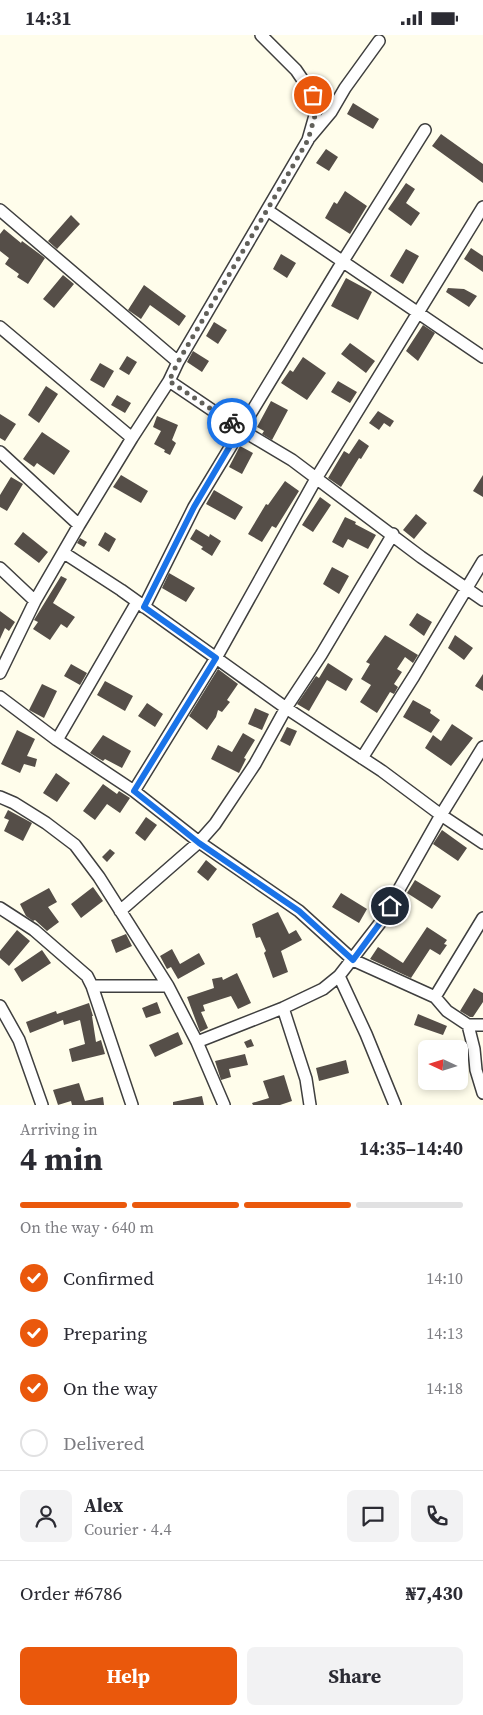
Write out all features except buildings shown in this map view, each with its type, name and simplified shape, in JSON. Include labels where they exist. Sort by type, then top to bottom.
[{"type":"street","points":[[260,36],[296,70],[313,95],[316,112],[308,140]]},
{"type":"street","points":[[0,673],[35,601],[79,525],[169,381],[178,362],[308,140],[331,112],[345,88],[379,41]]},
{"type":"street","points":[[58,740],[140,604],[240,429],[425,130]]},
{"type":"street","points":[[134,791],[216,658],[317,477],[483,207]]},
{"type":"street","points":[[0,210],[178,362]]},
{"type":"street","points":[[267,210],[483,357]]},
{"type":"street","points":[[0,327],[132,438]]},
{"type":"street","points":[[169,381],[240,429],[317,477],[421,557],[483,599]]},
{"type":"street","points":[[0,453],[79,525]]},
{"type":"street","points":[[120,911],[199,843],[215,824],[255,764],[286,708],[321,655],[393,534]]},
{"type":"street","points":[[64,553],[140,604],[286,708],[382,771],[441,815],[483,843]]},
{"type":"street","points":[[362,758],[453,613],[483,561]]},
{"type":"street","points":[[0,568],[35,601]]},
{"type":"street","points":[[0,697],[58,740],[134,791],[199,843],[299,911],[353,960],[435,997],[447,1011],[468,1025],[483,1025]]},
{"type":"street","points":[[197,1042],[283,1008],[324,989],[339,976],[380,923],[441,815],[483,747]]},
{"type":"street","points":[[0,797],[46,823],[75,845],[99,877],[168,986],[197,1042],[224,1105]]},
{"type":"street","points":[[0,908],[34,931],[87,976],[132,1105]]},
{"type":"street","points":[[435,997],[483,918]]},
{"type":"street","points":[[339,976],[396,1105]]},
{"type":"street","points":[[92,986],[168,986]]},
{"type":"street","points":[[0,1006],[19,1040],[42,1105]]},
{"type":"street","points":[[283,1008],[306,1079],[310,1105]]},
{"type":"street","points":[[468,1025],[474,1049],[476,1069],[483,1093]]},
{"type":"way so far","points":[[232,423],[169,381],[178,362],[308,140],[316,112],[313,95]]},
{"type":"route","points":[[232,423],[240,429],[194,507],[144,607],[216,658],[134,791],[199,843],[299,911],[353,960],[390,906]]}]
